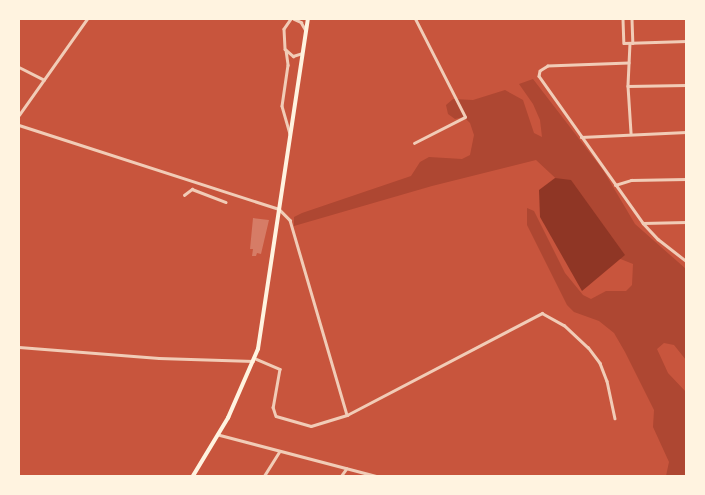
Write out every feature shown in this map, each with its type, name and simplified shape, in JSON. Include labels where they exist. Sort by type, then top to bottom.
[{"type":"main road","points":[[193,476],[220,435],[254,360],[308,19]]},
{"type":"street","points":[[19,115],[87,19]]},
{"type":"street","points":[[290,136],[282,106],[288,65],[284,29],[292,19],[301,22],[306,31]]},
{"type":"street","points":[[414,143],[465,117],[415,19]]},
{"type":"street","points":[[622,19],[624,43],[686,41]]},
{"type":"street","points":[[632,19],[633,43]]},
{"type":"street","points":[[630,43],[628,86],[631,133]]},
{"type":"street","points":[[286,50],[293,56],[303,52]]},
{"type":"street","points":[[629,63],[548,66],[540,71],[540,80],[643,223],[658,239],[686,261]]},
{"type":"street","points":[[19,67],[44,80]]},
{"type":"street","points":[[628,86],[686,85]]},
{"type":"street","points":[[19,125],[279,209],[290,220],[348,415]]},
{"type":"street","points":[[581,137],[631,133],[686,132]]},
{"type":"street","points":[[615,185],[631,180],[686,179]]},
{"type":"street","points":[[184,195],[192,189],[226,202]]},
{"type":"street","points":[[643,223],[686,222]]},
{"type":"street","points":[[19,347],[159,358],[254,360],[280,369],[273,407],[276,416],[311,426],[348,415],[542,313],[564,325],[588,347],[600,363],[607,381],[615,418]]},
{"type":"street","points":[[220,435],[279,452],[376,476]]},
{"type":"street","points":[[264,476],[279,452]]},
{"type":"street","points":[[341,476],[346,469]]},
{"type":"shaded area","points":[[533,79],[603,170],[635,224],[686,269],[686,360],[674,345],[664,343],[657,349],[668,373],[686,392],[686,476],[666,476],[669,462],[653,427],[654,410],[625,352],[614,333],[599,321],[574,312],[567,305],[527,225],[527,208],[534,211],[565,273],[583,295],[591,299],[606,291],[626,291],[632,285],[633,264],[613,256],[564,186],[536,160],[432,186],[294,226],[294,217],[302,213],[411,176],[420,162],[429,157],[462,159],[470,155],[474,135],[470,123],[464,117],[455,119],[448,114],[446,105],[453,99],[473,100],[505,90],[523,100],[534,133],[542,137],[540,120],[533,104],[519,84]]},
{"type":"shaded area","points":[[555,178],[571,180],[625,255],[582,291],[540,217],[539,190]]},
{"type":"building","points":[[253,218],[269,220],[261,254],[257,253],[256,256],[252,256],[253,249],[250,249]]}]
